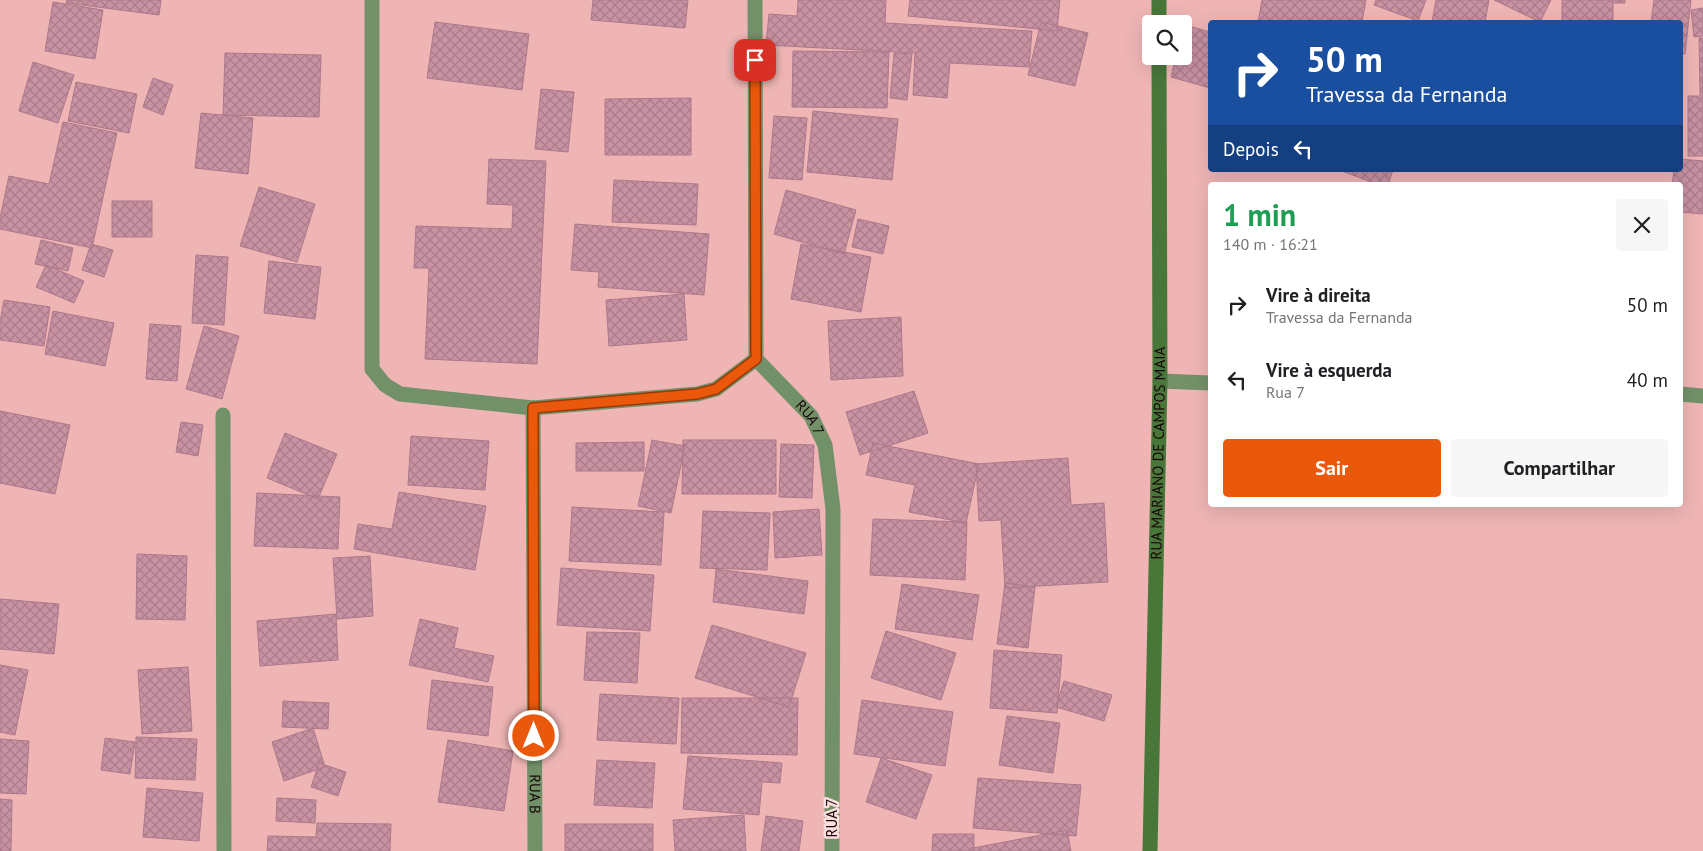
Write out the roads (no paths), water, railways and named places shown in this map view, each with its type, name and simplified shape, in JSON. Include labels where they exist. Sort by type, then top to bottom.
[{"type":"street","points":[[372,0],[372,369],[385,385],[400,394],[533,408],[697,394],[716,389],[756,359],[755,0]]},
{"type":"street","points":[[1159,0],[1159,15]]},
{"type":"street","name":"RUA MARIANO DE CAMPOS MAIA","points":[[1150,851],[1160,381],[1159,65]]},
{"type":"street","name":"RUA 7","points":[[756,359],[811,416],[825,445],[833,509],[832,851]]},
{"type":"street","points":[[1160,381],[1208,383]]},
{"type":"street","points":[[1683,394],[1703,396]]},
{"type":"street","name":"RUA B","points":[[533,408],[535,851]]},
{"type":"street","points":[[223,416],[224,851]]}]
